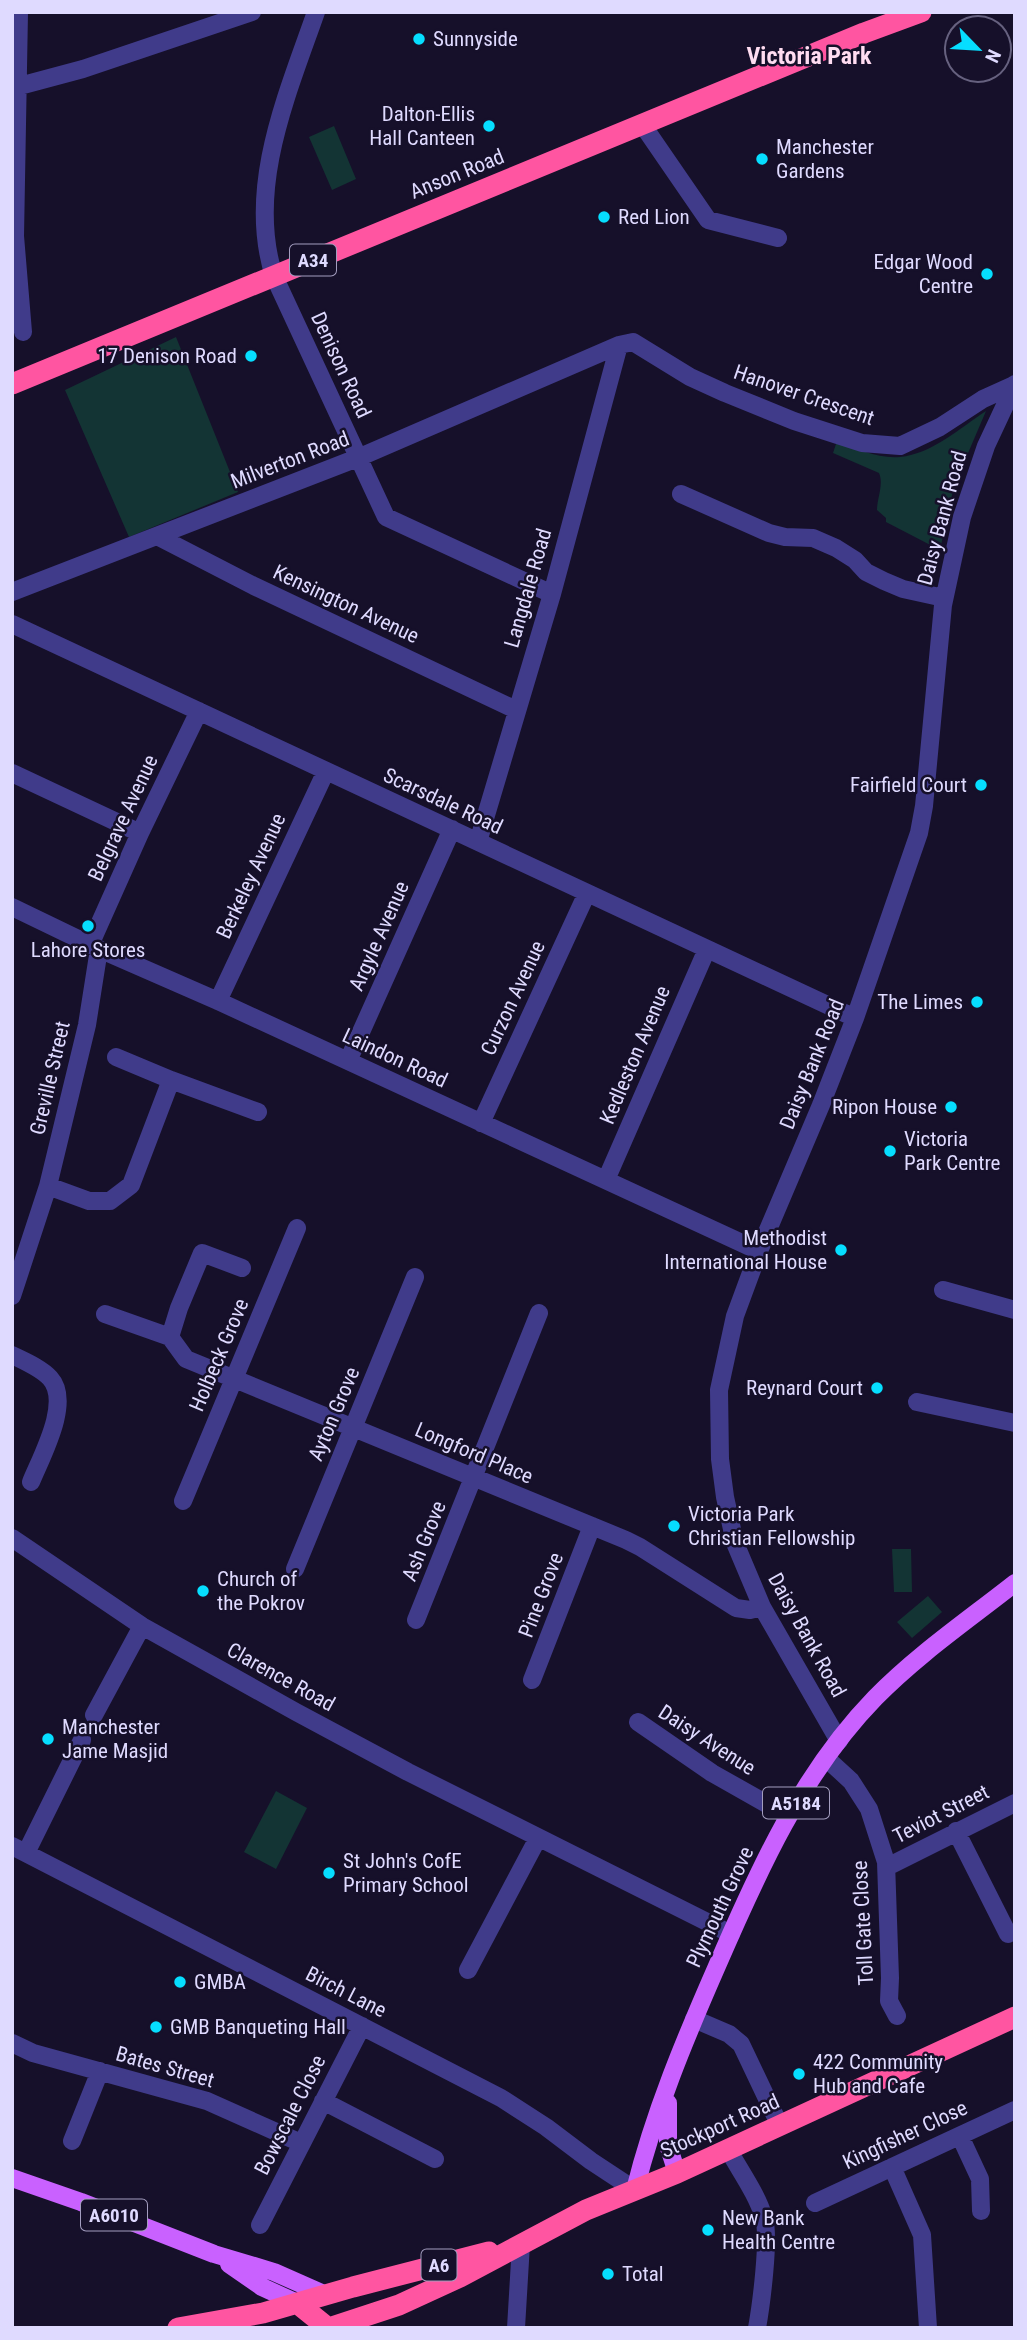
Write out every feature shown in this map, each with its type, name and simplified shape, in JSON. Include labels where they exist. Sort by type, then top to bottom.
[{"type":"highway","name":"Anson Road","points":[[12,384],[888,23],[921,12]]},
{"type":"highway","name":"Stockport Road","points":[[328,2328],[386,2318],[586,2210],[677,2173],[1015,2017]]},
{"type":"highway","name":"Stockport Road","points":[[178,2328],[262,2313],[521,2244]]},
{"type":"highway","points":[[355,2287],[386,2318]]},
{"type":"highway","points":[[354,2324],[355,2287]]},
{"type":"highway","name":"A6010","points":[[297,2303],[328,2328]]},
{"type":"main road","name":"Plymouth Grove","points":[[635,2190],[645,2150],[694,2019],[731,1934],[788,1816],[839,1741],[875,1698],[915,1660],[1015,1583]]},
{"type":"main road","name":"Plymouth Grove","points":[[668,2089],[668,2145],[677,2173]]},
{"type":"main road","name":"A6010","points":[[12,2178],[214,2254],[274,2272],[326,2295]]},
{"type":"main road","name":"A6010","points":[[214,2254],[262,2287],[297,2303]]},
{"type":"street","points":[[19,12],[15,88],[15,236],[23,332]]},
{"type":"street","points":[[15,88],[83,69],[252,12]]},
{"type":"street","name":"Denison Road","points":[[316,12],[280,121],[264,196],[266,251],[274,276],[386,517],[552,594]]},
{"type":"street","points":[[642,124],[708,220],[778,238]]},
{"type":"street","name":"Hanover Crescent","points":[[619,345],[633,342],[690,377],[725,393],[794,421],[862,443],[900,446],[940,427],[983,399],[1014,385]]},
{"type":"street","name":"Milverton Road","points":[[12,592],[360,457],[619,345]]},
{"type":"street","name":"Langdale Road","points":[[478,842],[552,594],[619,345]]},
{"type":"street","name":"Daisy Bank Road","points":[[839,1741],[762,1607],[735,1543],[720,1459],[719,1390],[736,1316],[855,1018],[919,833],[924,806],[944,598],[962,517],[986,446],[1014,385]]},
{"type":"street","points":[[681,494],[769,533],[785,537],[813,538],[836,548],[855,560],[866,572],[884,581],[903,589],[944,598]]},
{"type":"street","name":"Kensington Avenue","points":[[157,536],[267,592],[516,710]]},
{"type":"street","name":"Scarsdale Road","points":[[12,624],[855,1018]]},
{"type":"street","name":"Belgrave Avenue","points":[[94,947],[140,833],[199,711]]},
{"type":"street","name":"Berkeley Avenue","points":[[218,1001],[326,771]]},
{"type":"street","points":[[12,773],[140,833]]},
{"type":"street","name":"Argyle Avenue","points":[[348,1061],[452,830]]},
{"type":"street","name":"Curzon Avenue","points":[[481,1123],[586,893]]},
{"type":"street","name":"Laindon Road","points":[[12,907],[760,1251]]},
{"type":"street","name":"Greville Street","points":[[12,1296],[48,1186],[88,1025],[94,947]]},
{"type":"street","name":"Kedleston Avenue","points":[[606,1180],[707,949]]},
{"type":"street","points":[[116,1057],[258,1112]]},
{"type":"street","points":[[48,1186],[89,1201],[110,1201],[131,1185],[171,1080]]},
{"type":"street","name":"Holbeck Grove","points":[[183,1501],[297,1228]]},
{"type":"street","points":[[170,1337],[195,1251],[242,1268]]},
{"type":"street","name":"Ayton Grove","points":[[295,1569],[415,1277]]},
{"type":"street","points":[[943,1290],[1015,1310]]},
{"type":"street","name":"Ash Grove","points":[[416,1620],[539,1313]]},
{"type":"street","name":"Longford Place","points":[[104,1314],[170,1337],[186,1359],[354,1426],[640,1547],[736,1608],[750,1610],[762,1607]]},
{"type":"street","points":[[12,1354],[51,1378],[59,1398],[48,1455],[31,1482]]},
{"type":"street","points":[[918,1402],[1015,1423]]},
{"type":"street","name":"Pine Grove","points":[[532,1680],[592,1527]]},
{"type":"street","name":"Clarence Road","points":[[12,1538],[142,1626],[296,1712],[538,1838],[731,1934]]},
{"type":"street","points":[[94,1716],[142,1626]]},
{"type":"street","name":"Daisy Avenue","points":[[638,1722],[712,1773],[788,1816]]},
{"type":"street","name":"Birch Lane","points":[[82,1740],[19,1849],[501,2098],[635,2190]]},
{"type":"street","name":"Toll Gate Close","points":[[827,1759],[851,1781],[869,1809],[887,1867],[889,2001],[897,2017]]},
{"type":"street","name":"Teviot Street","points":[[887,1867],[1015,1803]]},
{"type":"street","points":[[956,1831],[1008,1934]]},
{"type":"street","points":[[468,1970],[538,1838]]},
{"type":"street","points":[[694,2019],[729,2034],[741,2044],[780,2126]]},
{"type":"street","name":"Bowscale Close","points":[[260,2225],[362,2026]]},
{"type":"street","name":"Bates Street","points":[[12,2043],[33,2053],[207,2101],[301,2143]]},
{"type":"street","points":[[72,2141],[100,2071]]},
{"type":"street","points":[[323,2101],[435,2159]]},
{"type":"street","name":"Kingfisher Close","points":[[815,2203],[1015,2110]]},
{"type":"street","points":[[960,2136],[980,2179],[981,2211]]},
{"type":"street","points":[[729,2149],[764,2219],[757,2328]]},
{"type":"street","points":[[892,2167],[922,2235],[928,2328]]},
{"type":"street","points":[[516,2328],[521,2244]]},
{"type":"green space","points":[[334,126],[356,179],[332,190],[309,137]]},
{"type":"green space","points":[[176,337],[238,492],[129,537],[65,390]]},
{"type":"green space","points":[[986,411],[954,486],[940,550],[886,522],[886,518],[877,510],[881,486],[879,473],[833,453],[837,441],[884,456],[912,455],[934,446]]},
{"type":"green space","points":[[892,1549],[911,1549],[912,1592],[894,1592]]},
{"type":"green space","points":[[928,1596],[942,1612],[912,1638],[897,1622]]},
{"type":"green space","points":[[276,1791],[307,1808],[276,1869],[244,1852]]},
{"type":"place","name":"Sunnyside","points":[[419,39]]},
{"type":"place","name":"Dalton-Ellis Hall Canteen","points":[[489,126]]},
{"type":"place","name":"Manchester Gardens","points":[[762,159]]},
{"type":"place","name":"Red Lion","points":[[604,217]]},
{"type":"place","name":"Edgar Wood Centre","points":[[987,274]]},
{"type":"place","name":"17 Denison Road","points":[[251,356]]},
{"type":"place","name":"Fairfield Court","points":[[981,785]]},
{"type":"place","name":"Lahore Stores","points":[[88,926]]},
{"type":"place","name":"The Limes","points":[[977,1002]]},
{"type":"place","name":"Ripon House","points":[[951,1107]]},
{"type":"place","name":"Victoria Park Centre","points":[[890,1151]]},
{"type":"place","name":"Methodist International House","points":[[841,1250]]},
{"type":"place","name":"Reynard Court","points":[[877,1388]]},
{"type":"place","name":"Victoria Park Christian Fellowship","points":[[674,1526]]},
{"type":"place","name":"Church of the Pokrov","points":[[203,1591]]},
{"type":"place","name":"Manchester Jame Masjid","points":[[48,1739]]},
{"type":"place","name":"St John's CofE Primary School","points":[[329,1873]]},
{"type":"place","name":"GMBA","points":[[180,1982]]},
{"type":"place","name":"GMB Banqueting Hall","points":[[156,2027]]},
{"type":"place","name":"422 Community Hub and Cafe","points":[[799,2074]]},
{"type":"place","name":"New Bank Health Centre","points":[[708,2230]]},
{"type":"place","name":"Total","points":[[608,2274]]},
{"type":"district","name":"Victoria Park","points":[[809,56]]}]
